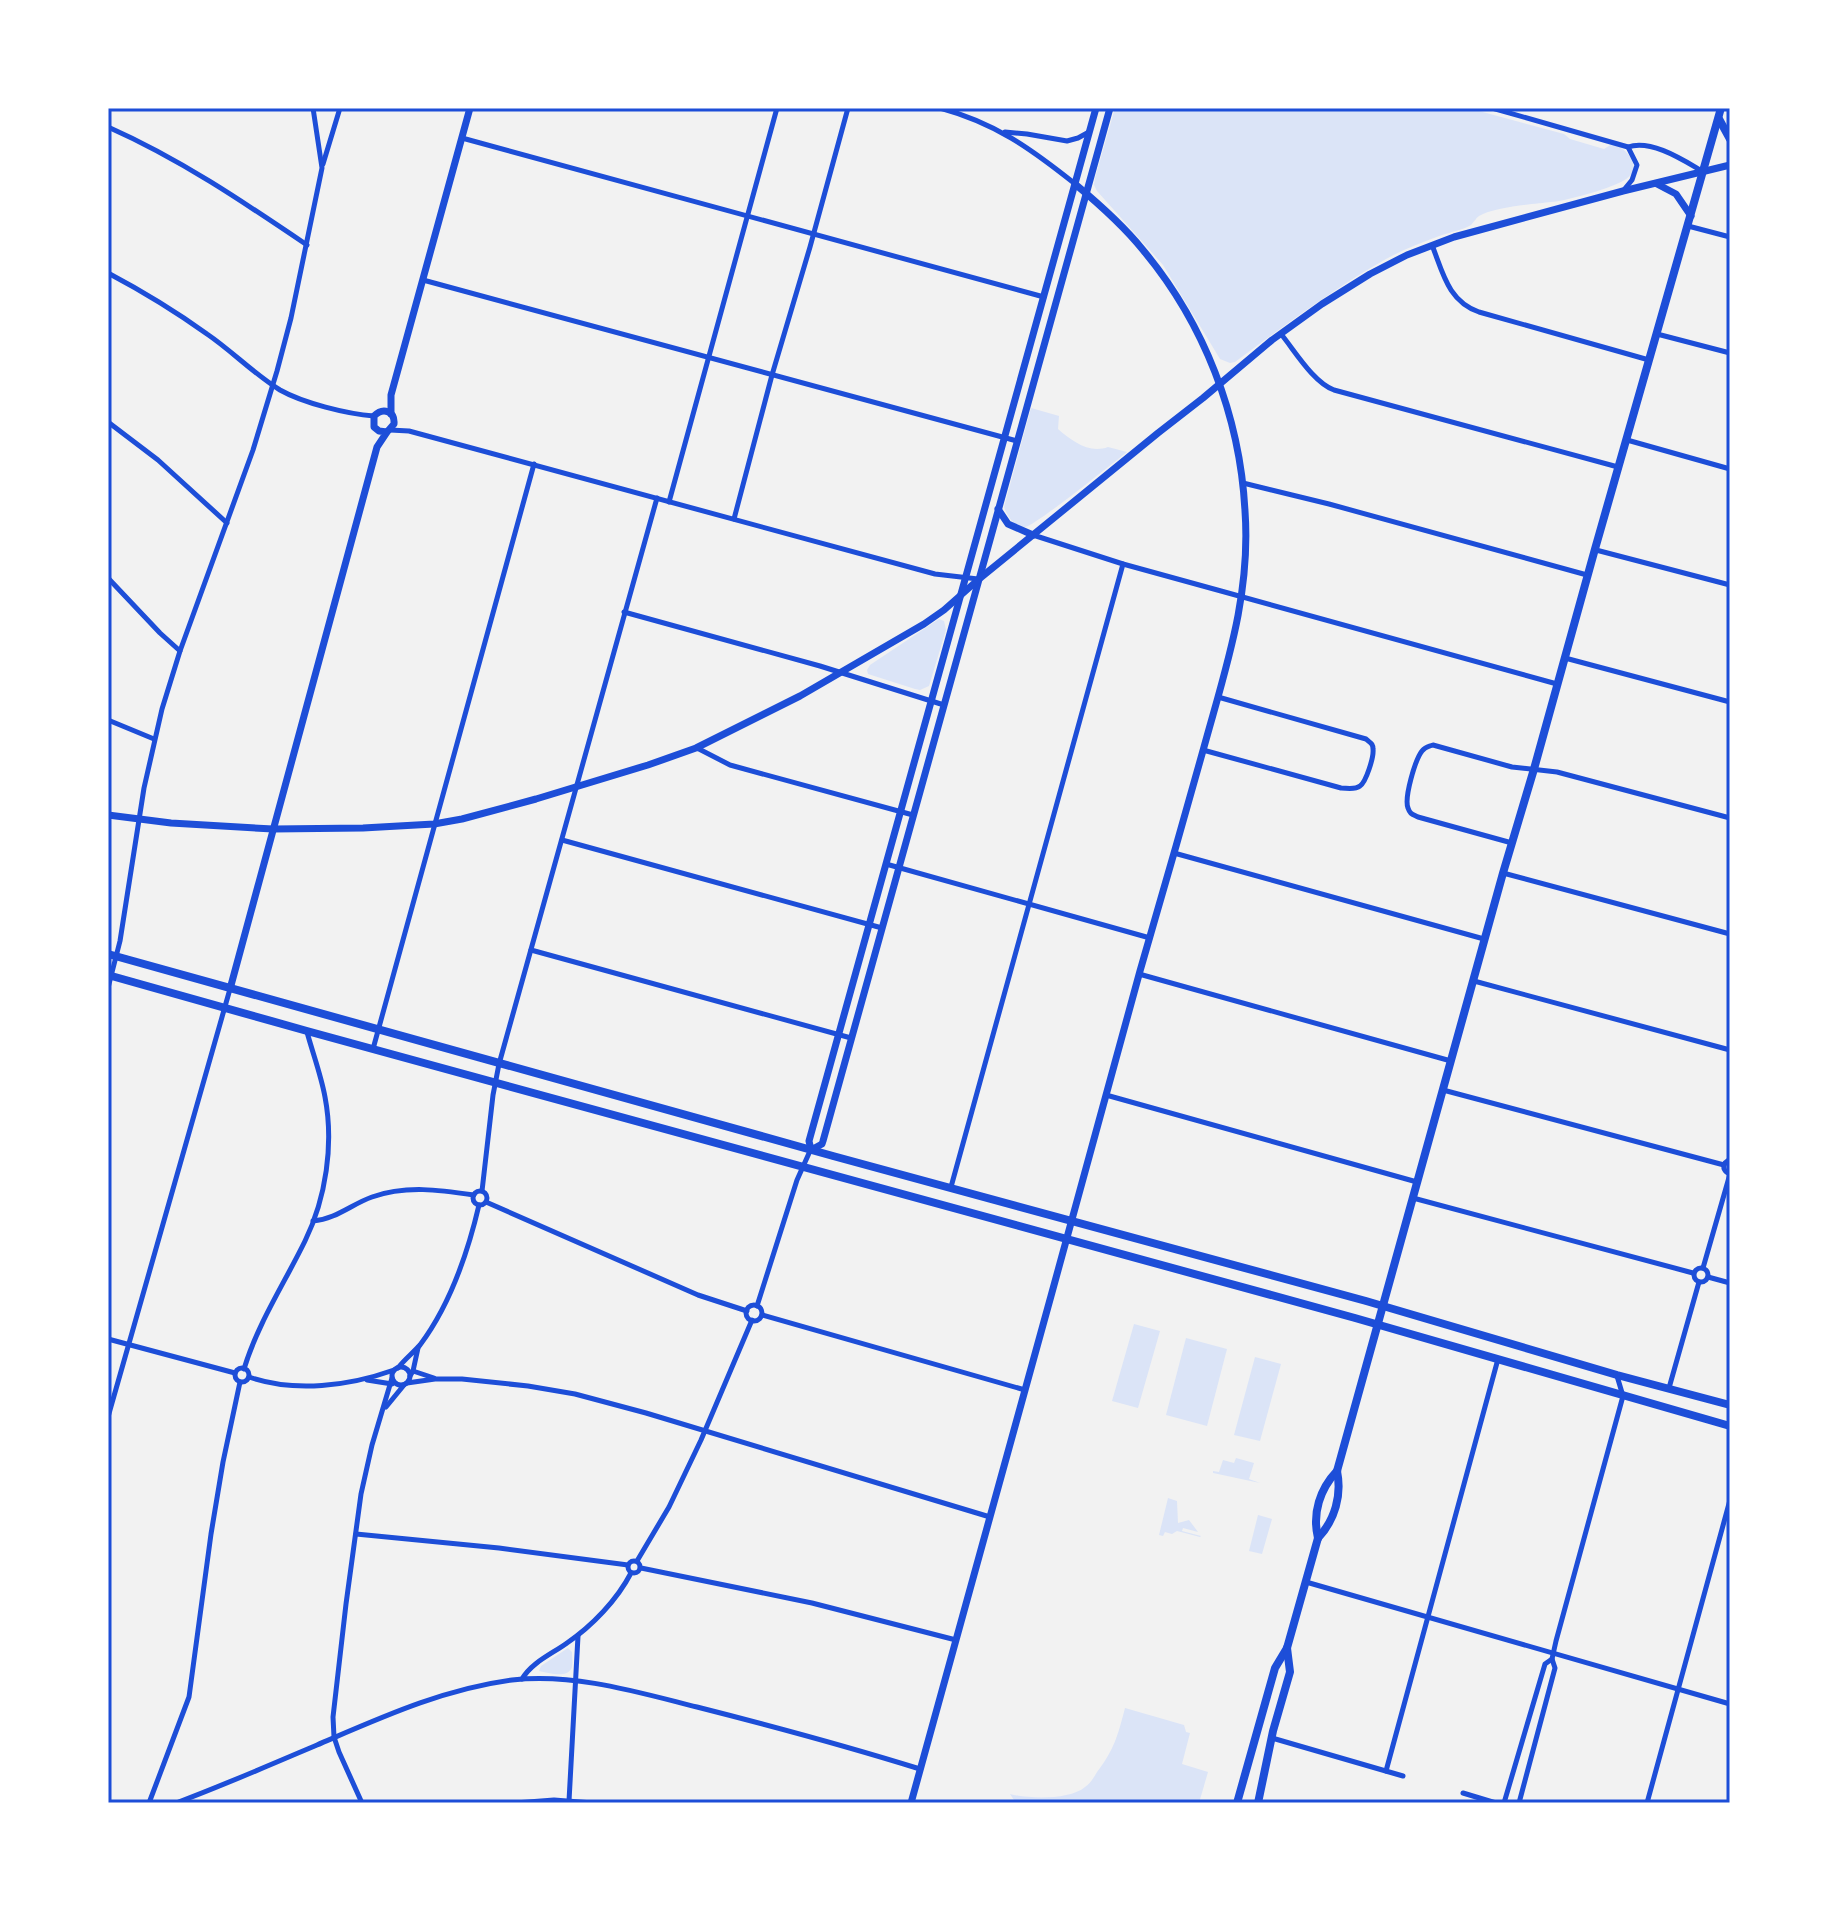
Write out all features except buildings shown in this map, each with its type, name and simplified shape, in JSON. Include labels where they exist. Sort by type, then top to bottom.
[{"type":"main road","points":[[1720,113],[1721,125],[1730,139]]},
{"type":"main road","points":[[1237,1803],[1275,1668],[1287,1648],[1318,1538],[1330,1525],[1337,1501],[1340,1488],[1337,1471],[1587,575],[1720,113]]},
{"type":"main road","points":[[112,956],[1383,1306],[1730,1405]]},
{"type":"main road","points":[[110,975],[1378,1324],[1730,1426]]},
{"type":"main road","points":[[1318,1538],[1314,1521],[1325,1484],[1337,1471]]},
{"type":"main road","points":[[1258,1803],[1290,1672],[1287,1648]]},
{"type":"street","points":[[313,108],[322,168]]},
{"type":"street","points":[[108,988],[154,739],[180,651],[273,385],[291,318],[322,168],[340,108]]},
{"type":"street","points":[[108,1417],[230,989],[377,447],[376,420],[391,395],[470,108]]},
{"type":"street","points":[[669,502],[777,108]]},
{"type":"street","points":[[734,519],[848,108]]},
{"type":"street","points":[[911,1803],[1218,697],[1240,613],[1246,553],[1243,483],[1236,439],[1220,385],[1199,335],[1170,286],[1133,238],[1075,184],[1003,132],[982,121],[940,108]]},
{"type":"street","points":[[811,1150],[809,1141],[1096,108]]},
{"type":"street","points":[[757,1306],[802,1167],[811,1150],[822,1144],[1110,108]]},
{"type":"street","points":[[1492,108],[1628,147],[1637,144],[1675,155],[1703,172]]},
{"type":"street","points":[[108,127],[204,176],[307,245]]},
{"type":"street","points":[[1003,132],[1067,141],[1089,132]]},
{"type":"street","points":[[462,138],[1044,297]]},
{"type":"street","points":[[1623,191],[1635,175],[1637,165],[1628,147]]},
{"type":"street","points":[[108,815],[273,829],[434,824],[576,787],[696,748],[773,710],[944,610],[1281,334],[1352,285],[1399,259],[1454,237],[1730,165]]},
{"type":"street","points":[[1655,183],[1676,194],[1689,221],[1730,237]]},
{"type":"street","points":[[1432,245],[1454,295],[1465,306],[1649,360]]},
{"type":"street","points":[[108,273],[198,327],[273,385],[294,397],[376,420],[388,431],[408,431],[935,574],[979,579]]},
{"type":"street","points":[[423,280],[1017,441]]},
{"type":"street","points":[[1281,334],[1317,379],[1334,390],[1618,467]]},
{"type":"street","points":[[1657,334],[1730,353]]},
{"type":"street","points":[[377,447],[393,417],[391,395]]},
{"type":"street","points":[[376,420],[386,411],[408,431]]},
{"type":"street","points":[[108,422],[158,460],[227,523]]},
{"type":"street","points":[[1626,440],[1730,469]]},
{"type":"street","points":[[373,1049],[534,464]]},
{"type":"street","points":[[1243,483],[1587,575]]},
{"type":"street","points":[[482,1191],[499,1064],[657,498]]},
{"type":"street","points":[[998,508],[1008,524],[1123,564],[1558,684]]},
{"type":"street","points":[[1595,549],[1730,585]]},
{"type":"street","points":[[950,1188],[1123,564]]},
{"type":"street","points":[[108,578],[180,651]]},
{"type":"street","points":[[624,612],[841,672],[944,705]]},
{"type":"street","points":[[1565,658],[1730,702]]},
{"type":"street","points":[[1203,750],[1348,789],[1362,784],[1370,764],[1373,747],[1363,737],[1218,697]]},
{"type":"street","points":[[108,720],[154,739]]},
{"type":"street","points":[[1512,843],[1418,817],[1409,810],[1410,782],[1424,749],[1433,745],[1512,767],[1557,772],[1730,818]]},
{"type":"street","points":[[696,748],[730,765],[913,815]]},
{"type":"street","points":[[562,840],[882,928]]},
{"type":"street","points":[[1174,853],[1485,939]]},
{"type":"street","points":[[886,864],[1150,938]]},
{"type":"street","points":[[1503,873],[1730,934]]},
{"type":"street","points":[[531,950],[851,1038]]},
{"type":"street","points":[[1139,974],[1451,1061]]},
{"type":"street","points":[[1474,981],[1730,1050]]},
{"type":"street","points":[[244,1369],[262,1322],[313,1221],[325,1174],[329,1124],[323,1086],[307,1031]]},
{"type":"street","points":[[1443,1090],[1724,1165]]},
{"type":"street","points":[[1106,1095],[1417,1182]]},
{"type":"street","points":[[1724,1165],[1730,1159]]},
{"type":"street","points":[[1703,1268],[1730,1174],[1725,1172],[1724,1165]]},
{"type":"street","points":[[313,1221],[334,1217],[370,1198],[396,1191],[432,1189],[474,1195],[482,1191],[487,1195],[486,1202],[479,1205]]},
{"type":"street","points":[[474,1195],[474,1201],[479,1205]]},
{"type":"street","points":[[1413,1198],[1693,1273]]},
{"type":"street","points":[[486,1202],[698,1295],[747,1311]]},
{"type":"street","points":[[383,1411],[408,1377],[418,1347],[440,1311],[458,1271],[479,1205]]},
{"type":"street","points":[[1693,1273],[1703,1268]]},
{"type":"street","points":[[1693,1273],[1695,1280],[1704,1282],[1708,1277],[1703,1268]]},
{"type":"street","points":[[1708,1277],[1730,1283]]},
{"type":"street","points":[[1669,1389],[1699,1282]]},
{"type":"street","points":[[751,1306],[757,1306],[761,1308],[762,1315],[752,1320],[747,1316],[747,1311],[751,1306]]},
{"type":"street","points":[[762,1315],[1025,1390]]},
{"type":"street","points":[[356,1534],[540,1552],[628,1565],[637,1561],[669,1507],[752,1320]]},
{"type":"street","points":[[108,1339],[235,1373],[244,1369]]},
{"type":"street","points":[[366,1380],[396,1369],[418,1347]]},
{"type":"street","points":[[1386,1771],[1498,1359]]},
{"type":"street","points":[[244,1369],[249,1377],[265,1382],[304,1385],[366,1380],[392,1382],[408,1377],[497,1382],[565,1392],[601,1400],[990,1517]]},
{"type":"street","points":[[396,1369],[408,1377],[435,1379]]},
{"type":"street","points":[[362,1803],[334,1737],[334,1703],[364,1477],[396,1369]]},
{"type":"street","points":[[235,1373],[235,1378],[240,1382],[249,1377]]},
{"type":"street","points":[[1504,1803],[1545,1664],[1552,1656],[1623,1396],[1617,1375]]},
{"type":"street","points":[[149,1803],[189,1697],[211,1534],[240,1382]]},
{"type":"street","points":[[1647,1803],[1730,1500]]},
{"type":"street","points":[[637,1561],[641,1568],[812,1603],[956,1640]]},
{"type":"street","points":[[628,1565],[631,1573]]},
{"type":"street","points":[[631,1573],[637,1573],[641,1568]]},
{"type":"street","points":[[522,1679],[530,1668],[578,1636],[611,1601],[631,1573]]},
{"type":"street","points":[[1306,1582],[1552,1656],[1730,1704]]},
{"type":"street","points":[[569,1801],[578,1636]]},
{"type":"street","points":[[1519,1803],[1555,1668],[1552,1656]]},
{"type":"street","points":[[176,1803],[420,1702],[462,1690],[522,1679],[576,1679],[639,1693],[764,1724],[920,1769]]},
{"type":"street","points":[[1272,1738],[1403,1776]]},
{"type":"street","points":[[1517,1758],[1530,1762]]},
{"type":"street","points":[[1463,1793],[1496,1803]]},
{"type":"street","points":[[515,1803],[535,1800],[593,1803]]},
{"type":"shaded area","points":[[1115,108],[1468,108],[1564,134],[1570,139],[1604,149],[1612,144],[1630,156],[1634,167],[1628,177],[1607,188],[1566,199],[1494,210],[1478,217],[1468,227],[1400,252],[1347,283],[1230,363],[1220,359],[1163,265],[1094,185]]},
{"type":"shaded area","points":[[1031,408],[1059,416],[1058,429],[1081,445],[1127,452],[1032,524],[1021,527],[1004,507]]},
{"type":"shaded area","points":[[939,619],[944,621],[946,630],[929,686],[920,690],[868,674],[870,665]]},
{"type":"shaded area","points":[[1134,1324],[1160,1331],[1138,1408],[1112,1401]]},
{"type":"shaded area","points":[[1186,1338],[1227,1349],[1207,1426],[1166,1415]]},
{"type":"shaded area","points":[[1255,1357],[1281,1364],[1260,1441],[1234,1435]]},
{"type":"shaded area","points":[[1236,1458],[1254,1463],[1249,1479],[1260,1483],[1213,1473],[1219,1472],[1223,1460],[1234,1463]]},
{"type":"shaded area","points":[[1168,1498],[1177,1501],[1178,1523],[1189,1520],[1198,1532],[1183,1528],[1182,1531],[1200,1537],[1177,1531],[1159,1535]]},
{"type":"shaded area","points":[[1258,1515],[1272,1519],[1262,1554],[1249,1551]]},
{"type":"shaded area","points":[[568,1648],[572,1652],[570,1671],[558,1674],[539,1671],[541,1666]]},
{"type":"shaded area","points":[[1125,1708],[1184,1725],[1186,1732],[1190,1733],[1182,1764],[1208,1772],[1199,1803],[1016,1803],[1010,1794],[1060,1796],[1087,1786],[1111,1749]]}]
